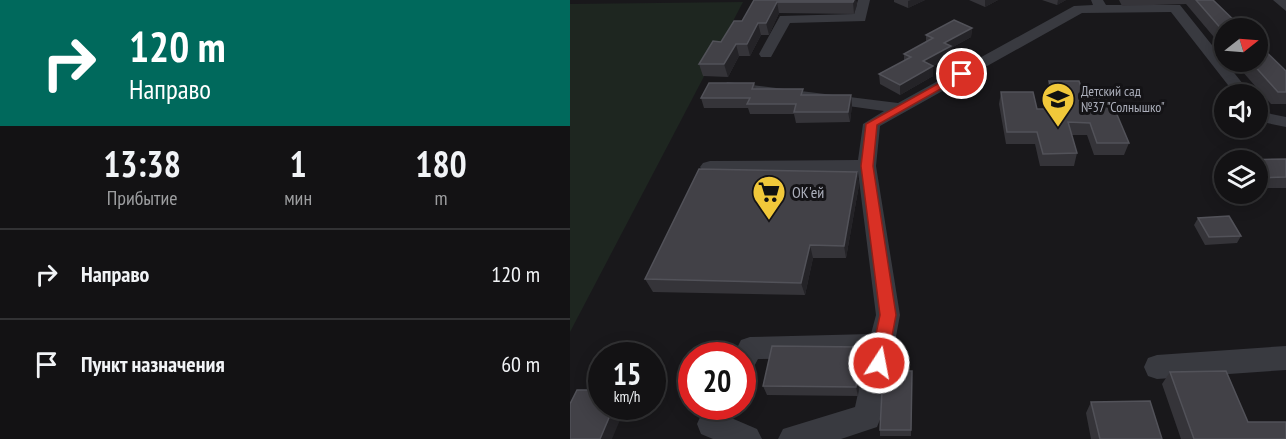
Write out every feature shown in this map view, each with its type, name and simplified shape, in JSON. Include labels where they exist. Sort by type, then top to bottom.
[{"type":"street","points":[[766,54],[785,19],[860,18],[864,0]]},
{"type":"street","points":[[1279,0],[1286,7]]},
{"type":"street","points":[[794,439],[867,417],[888,315],[867,166],[872,124],[1079,9],[1099,4],[1174,8],[1235,84]]},
{"type":"street","points":[[733,85],[901,108]]},
{"type":"street","points":[[1268,118],[1286,122]]},
{"type":"street","points":[[710,167],[867,166]]},
{"type":"street","points":[[756,348],[882,345]]},
{"type":"street","points":[[1157,367],[1286,358]]},
{"type":"street","points":[[713,420],[711,424],[747,439]]},
{"type":"shaded area","points":[[743,2],[570,332],[570,4]]},
{"type":"building","points":[[754,0],[854,0],[853,2],[777,2],[766,23],[758,23],[747,44],[736,44],[724,64],[699,64],[713,41],[721,42],[734,21],[742,21]]},
{"type":"building","points":[[1196,0],[1213,0],[1232,18],[1214,18],[1214,21]]},
{"type":"building","points":[[954,20],[972,28],[944,43],[951,46],[923,61],[933,66],[900,85],[879,74],[911,57],[904,54],[933,38],[926,35]]},
{"type":"building","points":[[1268,54],[1286,71],[1286,92],[1278,92],[1260,72],[1268,72]]},
{"type":"building","name":"Детский сад №37 \"Солнышко\"","points":[[1049,81],[1079,81],[1085,98],[1110,98],[1129,143],[1097,143],[1090,123],[1068,122],[1077,153],[1043,154],[1037,132],[1007,132],[1001,92],[1033,92],[1037,109],[1057,109]]},
{"type":"building","points":[[709,83],[754,83],[752,89],[803,89],[801,95],[851,95],[848,112],[794,112],[796,104],[747,104],[750,98],[701,98]]},
{"type":"building","points":[[1268,159],[1286,159],[1286,177],[1268,178]]},
{"type":"building","name":"ОК'ей","points":[[699,169],[857,172],[844,246],[810,245],[801,283],[645,279]]},
{"type":"building","points":[[1229,216],[1241,236],[1209,237],[1198,218]]},
{"type":"building","points":[[772,346],[860,347],[856,387],[763,386]]},
{"type":"building","points":[[883,371],[912,371],[911,430],[880,430]]},
{"type":"building","points":[[1226,371],[1248,422],[1286,422],[1286,439],[1194,439],[1170,372]]},
{"type":"building","points":[[577,390],[588,390],[588,420],[608,420],[600,439],[570,439],[570,404]]},
{"type":"building","points":[[1150,401],[1162,439],[1100,439],[1091,402]]},
{"type":"place","name":"Детский сад №37 \"Солнышко\"","points":[[1058,128]]},
{"type":"place","name":"ОК'ей","points":[[769,221]]},
{"type":"route","points":[[879,363],[888,315],[867,166],[872,124],[962,74]]}]
